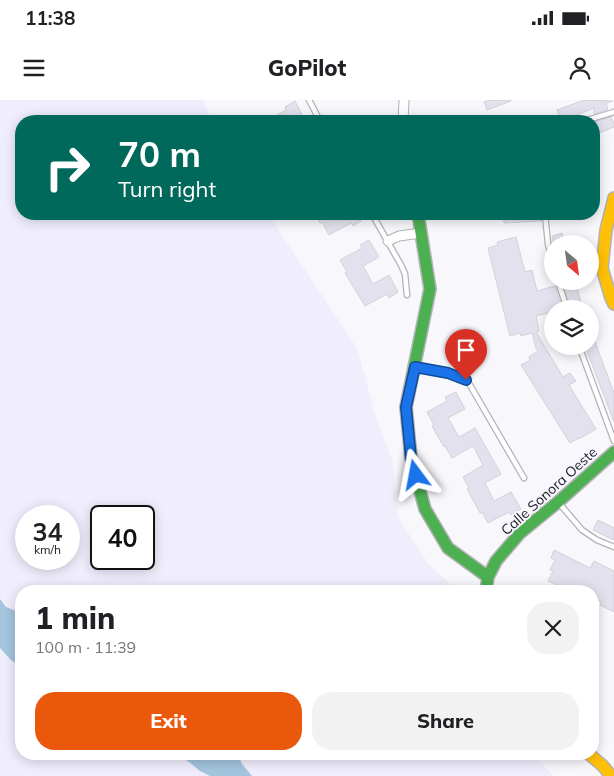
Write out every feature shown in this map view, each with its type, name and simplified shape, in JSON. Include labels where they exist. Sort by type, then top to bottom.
[{"type":"street","points":[[403,115],[404,100]]},
{"type":"street","points":[[614,198],[613,210],[606,230],[602,268],[614,304]]},
{"type":"street","points":[[419,220],[430,288],[406,407],[411,458],[425,509],[448,548],[488,577],[487,585]]},
{"type":"street","points":[[388,241],[399,236],[421,233]]},
{"type":"street","name":"Calle Sonora Oeste","points":[[488,577],[496,562],[520,533],[614,452]]},
{"type":"street","points":[[596,760],[604,766],[611,776]]},
{"type":"lane","points":[[309,100],[317,115]]},
{"type":"lane","points":[[600,116],[614,112]]},
{"type":"lane","points":[[376,220],[402,265],[407,295]]},
{"type":"lane","points":[[546,220],[547,235]]},
{"type":"lane","points":[[582,355],[614,441]]},
{"type":"lane","points":[[415,367],[448,373],[466,380],[524,478]]},
{"type":"lane","points":[[558,502],[582,530],[597,540],[614,547]]},
{"type":"shaded area","points":[[0,100],[204,100],[210,115],[15,115],[15,220],[272,220],[357,348],[376,417],[393,462],[398,517],[428,563],[451,585],[15,585],[15,760],[539,760],[553,776],[0,776]]},
{"type":"water","points":[[0,599],[6,607],[15,611],[15,663],[0,648]]},
{"type":"water","points":[[186,760],[240,760],[252,776],[210,776]]},
{"type":"building","points":[[490,100],[511,101],[487,110],[484,102]]},
{"type":"building","points":[[584,100],[613,101],[606,103],[608,109],[594,114],[594,108],[576,115],[559,115],[557,110]]},
{"type":"building","points":[[295,101],[302,115],[277,115],[286,110],[285,107]]},
{"type":"building","points":[[611,117],[614,127],[600,133],[600,120]]},
{"type":"building","points":[[318,220],[361,221],[353,226],[351,223],[329,235],[322,222],[320,223]]},
{"type":"building","points":[[504,220],[542,221],[504,223]]},
{"type":"building","points":[[516,237],[525,272],[532,270],[537,291],[544,289],[556,290],[560,300],[544,300],[544,314],[536,316],[539,331],[536,332],[544,345],[544,355],[550,355],[563,377],[570,373],[576,381],[569,385],[596,429],[570,443],[521,365],[530,360],[529,357],[538,351],[532,333],[521,336],[520,333],[510,336],[488,248],[498,245],[497,242]]},
{"type":"building","points":[[369,240],[379,257],[363,266],[373,284],[389,275],[398,292],[389,298],[387,294],[365,306],[345,273],[347,272],[340,260],[362,248],[360,245]]},
{"type":"building","points":[[565,290],[578,290],[580,300],[568,300]]},
{"type":"building","points":[[599,353],[614,393],[614,422],[588,355],[599,355]]},
{"type":"building","points":[[456,392],[465,409],[448,418],[459,437],[475,428],[501,474],[485,483],[494,501],[511,492],[521,509],[511,515],[509,512],[488,523],[482,512],[480,513],[467,489],[469,488],[463,477],[483,465],[473,446],[452,458],[432,426],[434,425],[427,412],[447,401],[445,397]]},
{"type":"building","points":[[598,520],[614,528],[614,540],[593,530]]},
{"type":"building","points":[[554,550],[590,568],[594,561],[614,571],[614,612],[600,605],[599,585],[557,585],[548,581],[553,571],[550,570],[555,560],[551,558]]},
{"type":"traffic: fast","points":[[419,220],[430,289],[406,407],[411,458],[425,509],[448,548],[488,577]]},
{"type":"traffic: fast","points":[[487,585],[488,577],[496,561],[520,533],[614,452]]},
{"type":"traffic: slow","points":[[614,198],[606,230],[602,268],[614,304]]},
{"type":"traffic: slow","points":[[596,760],[611,776]]},
{"type":"route","points":[[416,475],[411,458],[406,407],[415,367],[448,373],[466,380]]}]
